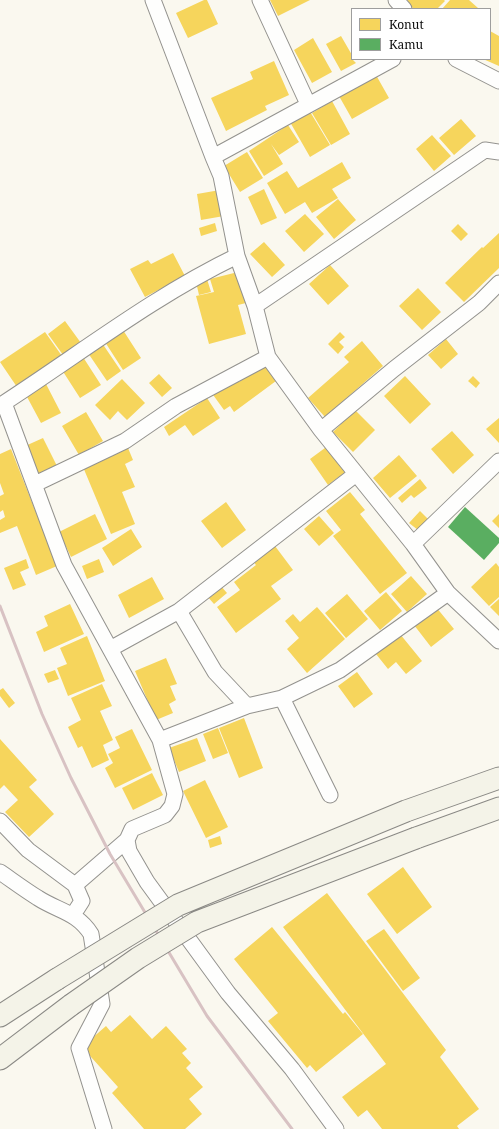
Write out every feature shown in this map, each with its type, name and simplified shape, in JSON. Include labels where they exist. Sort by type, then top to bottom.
[{"type":"street","points":[[153,0],[221,176],[237,256],[255,306],[268,357],[321,430],[413,544],[448,593],[499,641]]},
{"type":"street","points":[[260,0],[308,104]]},
{"type":"street","points":[[396,0],[403,8]]},
{"type":"street","points":[[213,157],[391,60]]},
{"type":"street","points":[[458,60],[499,80]]},
{"type":"street","points":[[255,306],[485,150],[499,152]]},
{"type":"street","points":[[75,885],[127,840],[132,829],[165,815],[172,806],[175,794],[160,740],[64,566],[35,484],[4,404],[123,321],[211,268],[237,256]]},
{"type":"street","points":[[321,430],[394,369],[479,303],[499,283]]},
{"type":"street","points":[[35,484],[125,441],[176,406],[268,357]]},
{"type":"street","points":[[413,544],[499,461]]},
{"type":"street","points":[[110,649],[179,611],[356,474]]},
{"type":"street","points":[[160,740],[247,706],[282,698],[340,670],[448,593]]},
{"type":"street","points":[[179,611],[215,672],[247,706]]},
{"type":"street","points":[[282,698],[330,795]]},
{"type":"street","points":[[0,1016],[57,979],[178,905],[406,811],[499,778]]},
{"type":"street","points":[[0,1059],[71,1005],[138,958],[197,922],[416,838],[499,808]]},
{"type":"street","points":[[0,821],[28,850],[75,885],[82,901],[73,915]]},
{"type":"street","points":[[127,840],[129,851],[152,888],[228,992],[288,1064],[336,1129]]},
{"type":"street","points":[[0,872],[39,899],[73,915],[86,926],[91,934],[102,1004],[79,1048],[104,1129]]},
{"type":"building: Konut","points":[[207,0],[218,24],[188,38],[176,13]]},
{"type":"building: Konut","points":[[270,0],[310,0],[278,16]]},
{"type":"building: Konut","points":[[408,0],[445,1],[438,8],[413,8],[406,2]]},
{"type":"building: Konut","points":[[450,0],[469,0],[478,8],[443,8]]},
{"type":"building: Konut","points":[[491,32],[499,36],[499,66],[485,60],[491,60]]},
{"type":"building: Konut","points":[[341,36],[351,53],[351,60],[356,63],[341,71],[326,44]]},
{"type":"building: Konut","points":[[313,38],[332,72],[312,83],[294,50]]},
{"type":"building: Konut","points":[[274,61],[289,95],[265,106],[267,110],[226,131],[211,98],[253,79],[250,72]]},
{"type":"building: Konut","points":[[376,75],[389,98],[352,119],[339,96]]},
{"type":"building: Konut","points":[[332,101],[350,134],[331,145],[312,113]]},
{"type":"building: Konut","points":[[309,110],[330,145],[310,157],[290,122]]},
{"type":"building: Konut","points":[[461,119],[476,136],[454,155],[439,138]]},
{"type":"building: Konut","points":[[288,125],[299,142],[279,155],[271,144],[283,164],[264,176],[249,151]]},
{"type":"building: Konut","points":[[432,135],[451,156],[434,171],[416,149]]},
{"type":"building: Konut","points":[[247,152],[263,178],[240,192],[224,166]]},
{"type":"building: Konut","points":[[342,162],[351,178],[332,189],[338,198],[312,213],[305,202],[285,214],[267,183],[287,171],[298,188]]},
{"type":"building: Konut","points":[[264,189],[277,218],[261,225],[248,197]]},
{"type":"building: Konut","points":[[220,190],[224,216],[201,220],[197,194]]},
{"type":"building: Konut","points":[[338,199],[356,220],[334,239],[316,217]]},
{"type":"building: Konut","points":[[305,214],[324,234],[304,252],[285,231]]},
{"type":"building: Konut","points":[[215,223],[217,231],[201,236],[199,228]]},
{"type":"building: Konut","points":[[458,224],[468,234],[461,241],[451,231]]},
{"type":"building: Konut","points":[[499,233],[499,268],[464,302],[445,283],[482,247],[483,248]]},
{"type":"building: Konut","points":[[264,242],[285,265],[272,277],[250,254]]},
{"type":"building: Konut","points":[[173,253],[185,276],[145,297],[130,269],[148,260],[151,264]]},
{"type":"building: Konut","points":[[330,265],[349,286],[328,305],[309,284]]},
{"type":"building: Konut","points":[[242,271],[250,302],[238,305],[246,334],[209,344],[196,296],[214,292],[210,279]]},
{"type":"building: Konut","points":[[207,279],[211,292],[199,295],[196,282]]},
{"type":"building: Konut","points":[[418,288],[441,312],[422,330],[399,306]]},
{"type":"building: Konut","points":[[65,321],[81,343],[63,355],[48,334]]},
{"type":"building: Konut","points":[[123,330],[141,358],[123,370],[105,342]]},
{"type":"building: Konut","points":[[45,332],[62,356],[17,387],[0,362]]},
{"type":"building: Konut","points":[[340,332],[345,337],[339,342],[344,347],[338,354],[328,344]]},
{"type":"building: Konut","points":[[446,339],[458,354],[441,369],[428,355]]},
{"type":"building: Konut","points":[[362,341],[383,366],[325,417],[308,398],[349,362],[344,357]]},
{"type":"building: Konut","points":[[102,343],[121,371],[107,381],[88,353]]},
{"type":"building: Konut","points":[[83,357],[101,385],[80,398],[62,370]]},
{"type":"building: Konut","points":[[264,364],[276,381],[234,412],[230,406],[224,410],[211,392],[235,375],[239,382]]},
{"type":"building: Konut","points":[[159,374],[172,388],[162,397],[149,383]]},
{"type":"building: Konut","points":[[405,376],[431,404],[410,424],[384,396]]},
{"type":"building: Konut","points":[[473,376],[480,383],[476,388],[468,381]]},
{"type":"building: Konut","points":[[122,379],[145,403],[127,420],[118,411],[110,420],[95,405]]},
{"type":"building: Konut","points":[[46,384],[61,413],[41,423],[26,395]]},
{"type":"building: Konut","points":[[207,398],[220,418],[193,436],[185,425],[169,436],[164,427]]},
{"type":"building: Konut","points":[[355,410],[375,430],[353,452],[333,432]]},
{"type":"building: Konut","points":[[86,412],[103,441],[79,455],[62,426]]},
{"type":"building: Konut","points":[[499,418],[499,443],[486,429]]},
{"type":"building: Konut","points":[[452,431],[474,455],[453,474],[431,449]]},
{"type":"building: Konut","points":[[43,438],[57,466],[38,476],[23,447]]},
{"type":"building: Konut","points":[[329,445],[348,470],[328,485],[310,459]]},
{"type":"building: Konut","points":[[128,448],[133,460],[125,464],[135,487],[122,492],[135,524],[111,534],[83,467]]},
{"type":"building: Konut","points":[[11,449],[57,566],[36,575],[17,526],[0,533],[0,520],[5,517],[3,510],[0,512],[0,496],[4,494],[0,483],[0,454]]},
{"type":"building: Konut","points":[[399,455],[417,476],[390,498],[373,478]]},
{"type":"building: Konut","points":[[420,479],[427,488],[414,498],[411,495],[402,503],[398,498]]},
{"type":"building: Konut","points":[[350,492],[365,510],[360,514],[407,573],[380,594],[333,536],[341,530],[326,511]]},
{"type":"building: Konut","points":[[226,502],[246,530],[222,548],[201,521]]},
{"type":"building: Konut","points":[[420,511],[428,519],[418,530],[409,523]]},
{"type":"building: Konut","points":[[95,514],[107,539],[71,557],[59,532]]},
{"type":"building: Konut","points":[[499,514],[499,528],[492,521]]},
{"type":"building: Konut","points":[[319,516],[334,533],[319,546],[304,529]]},
{"type":"building: Konut","points":[[131,529],[142,547],[113,566],[102,548]]},
{"type":"building: Konut","points":[[272,542],[293,570],[271,586],[281,599],[236,633],[217,607],[240,590],[234,582],[256,565],[250,558]]},
{"type":"building: Konut","points":[[26,559],[29,568],[20,572],[26,585],[13,590],[4,568]]},
{"type":"building: Konut","points":[[99,559],[104,572],[87,579],[82,566]]},
{"type":"building: Konut","points":[[496,563],[499,567],[499,597],[489,606],[471,587]]},
{"type":"building: Konut","points":[[411,576],[427,594],[407,612],[391,594]]},
{"type":"building: Konut","points":[[152,577],[164,599],[129,618],[118,595]]},
{"type":"building: Konut","points":[[220,585],[227,593],[214,604],[207,596]]},
{"type":"building: Konut","points":[[386,592],[402,611],[380,630],[364,611]]},
{"type":"building: Konut","points":[[347,594],[368,619],[346,638],[325,613]]},
{"type":"building: Konut","points":[[499,599],[499,616],[490,607]]},
{"type":"building: Konut","points":[[70,604],[84,634],[44,652],[36,632],[48,626],[44,616]]},
{"type":"building: Konut","points":[[317,607],[345,639],[307,673],[287,649],[299,638],[285,621],[293,614],[300,622]]},
{"type":"building: Konut","points":[[436,607],[454,629],[431,647],[414,625]]},
{"type":"building: Konut","points":[[400,634],[422,661],[406,674],[396,662],[388,669],[376,654]]},
{"type":"building: Konut","points":[[87,636],[105,681],[68,696],[57,668],[67,664],[60,648]]},
{"type":"building: Konut","points":[[166,658],[177,684],[170,686],[176,700],[169,704],[173,713],[156,720],[135,671]]},
{"type":"building: Konut","points":[[55,670],[59,679],[48,683],[44,674]]},
{"type":"building: Konut","points":[[357,672],[373,694],[354,708],[338,686]]},
{"type":"building: Konut","points":[[102,684],[112,706],[100,711],[113,740],[103,745],[109,760],[92,768],[82,746],[78,748],[68,727],[81,720],[71,698]]},
{"type":"building: Konut","points":[[3,688],[15,703],[9,708],[0,696],[0,690]]},
{"type":"building: Konut","points":[[244,718],[263,768],[239,778],[219,728]]},
{"type":"building: Konut","points":[[218,728],[228,753],[213,759],[203,734]]},
{"type":"building: Konut","points":[[132,729],[152,770],[115,788],[105,768],[113,763],[108,754],[120,748],[115,737]]},
{"type":"building: Konut","points":[[197,738],[206,761],[179,772],[169,748]]},
{"type":"building: Konut","points":[[0,739],[37,780],[29,787],[54,814],[29,837],[5,812],[18,800],[4,785],[0,789]]},
{"type":"building: Konut","points":[[152,773],[163,795],[133,810],[122,788]]},
{"type":"building: Konut","points":[[205,780],[228,827],[206,838],[183,791]]},
{"type":"building: Konut","points":[[220,836],[222,844],[210,848],[208,840]]},
{"type":"building: Konut","points":[[403,867],[432,907],[397,934],[367,894]]},
{"type":"building: Konut","points":[[327,893],[446,1050],[440,1057],[479,1109],[457,1126],[459,1129],[382,1129],[367,1110],[358,1117],[342,1097],[386,1064],[283,927]]},
{"type":"building: Konut","points":[[272,927],[343,1014],[345,1012],[363,1034],[316,1072],[310,1065],[307,1068],[268,1021],[278,1013],[234,959]]},
{"type":"building: Konut","points":[[384,929],[420,978],[403,991],[366,941]]},
{"type":"building: Konut","points":[[130,1015],[152,1039],[166,1026],[187,1049],[182,1053],[191,1063],[186,1068],[203,1087],[189,1099],[202,1114],[185,1129],[144,1129],[112,1093],[118,1087],[82,1047],[106,1026],[111,1032]]},
{"type":"building: Kamu","points":[[465,507],[499,538],[499,543],[484,560],[448,527]]},
{"type":"railway","points":[[0,606],[42,714],[71,778],[110,854],[207,1016],[292,1129]]}]
